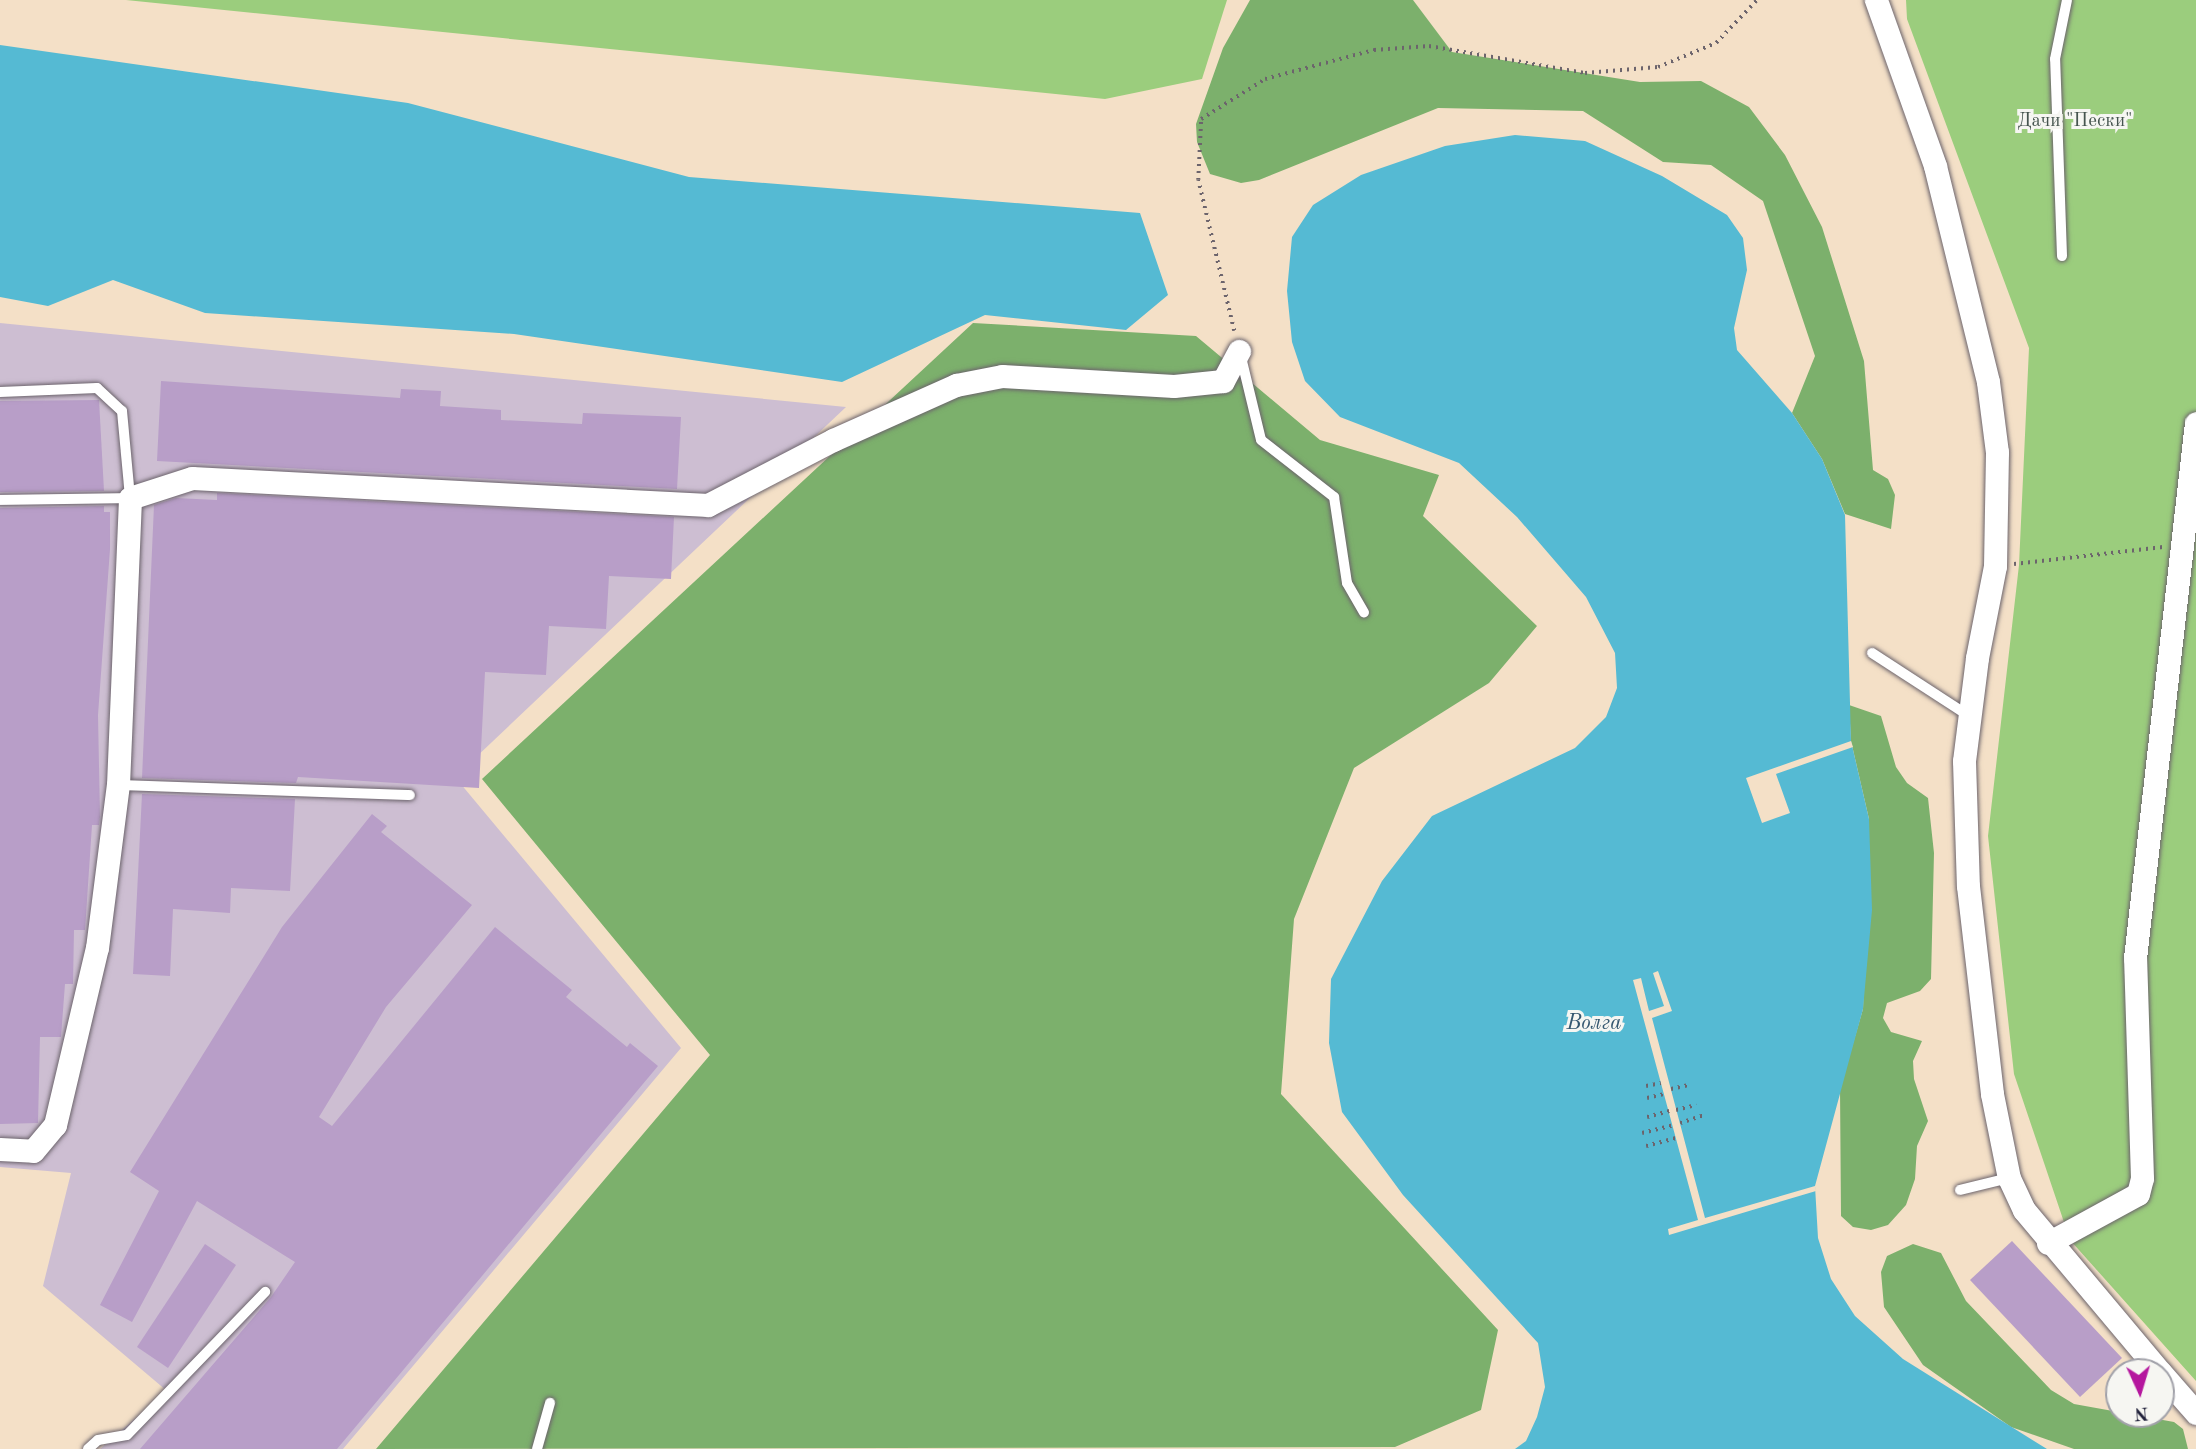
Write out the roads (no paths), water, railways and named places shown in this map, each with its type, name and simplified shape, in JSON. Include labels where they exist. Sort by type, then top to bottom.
[{"type":"street","points":[[1876,0],[1935,166],[1988,382],[1997,452],[1995,566],[1964,761],[1968,886],[1992,1094],[2009,1178],[2024,1210],[2048,1243],[2149,1358]]},
{"type":"street","points":[[0,1149],[33,1151],[55,1125],[97,948],[118,785],[130,498],[192,478],[708,505],[833,440],[956,385],[1002,376],[1174,386],[1223,381],[1239,351]]},
{"type":"street","points":[[2048,1243],[2138,1194],[2142,1178],[2134,958],[2196,424]]},
{"type":"street","points":[[2175,1388],[2196,1413]]},
{"type":"lane","points":[[2062,256],[2055,60],[2067,0]]},
{"type":"lane","points":[[1239,351],[1261,440],[1334,496],[1347,583],[1364,613]]},
{"type":"lane","points":[[0,392],[97,388],[122,411],[130,498],[0,500]]},
{"type":"lane","points":[[1872,653],[1970,717]]},
{"type":"lane","points":[[118,785],[410,795]]},
{"type":"lane","points":[[1960,1190],[2009,1178]]},
{"type":"lane","points":[[88,1449],[98,1440],[127,1435],[264,1292]]},
{"type":"lane","points":[[537,1449],[550,1403]]},
{"type":"water","points":[[0,45],[408,103],[689,177],[1140,213],[1168,295],[1126,330],[985,315],[842,382],[514,334],[205,313],[113,280],[48,306],[0,297]]},
{"type":"water","name":"Волга","points":[[1515,135],[1585,141],[1662,176],[1727,215],[1743,238],[1747,270],[1734,328],[1737,350],[1792,413],[1822,459],[1845,515],[1851,741],[1869,819],[1872,910],[1863,1009],[1815,1186],[1818,1238],[1831,1279],[1855,1316],[1903,1359],[2047,1449],[1515,1449],[1526,1441],[1537,1417],[1545,1387],[1538,1343],[1403,1195],[1342,1112],[1329,1043],[1331,979],[1382,881],[1432,816],[1575,748],[1606,717],[1617,688],[1615,653],[1586,597],[1517,517],[1459,463],[1340,417],[1305,381],[1292,342],[1287,291],[1292,237],[1313,205],[1361,175],[1445,146]]},
{"type":"park label","name":"Дачи \"Пески\"","points":[[2075,122]]}]
